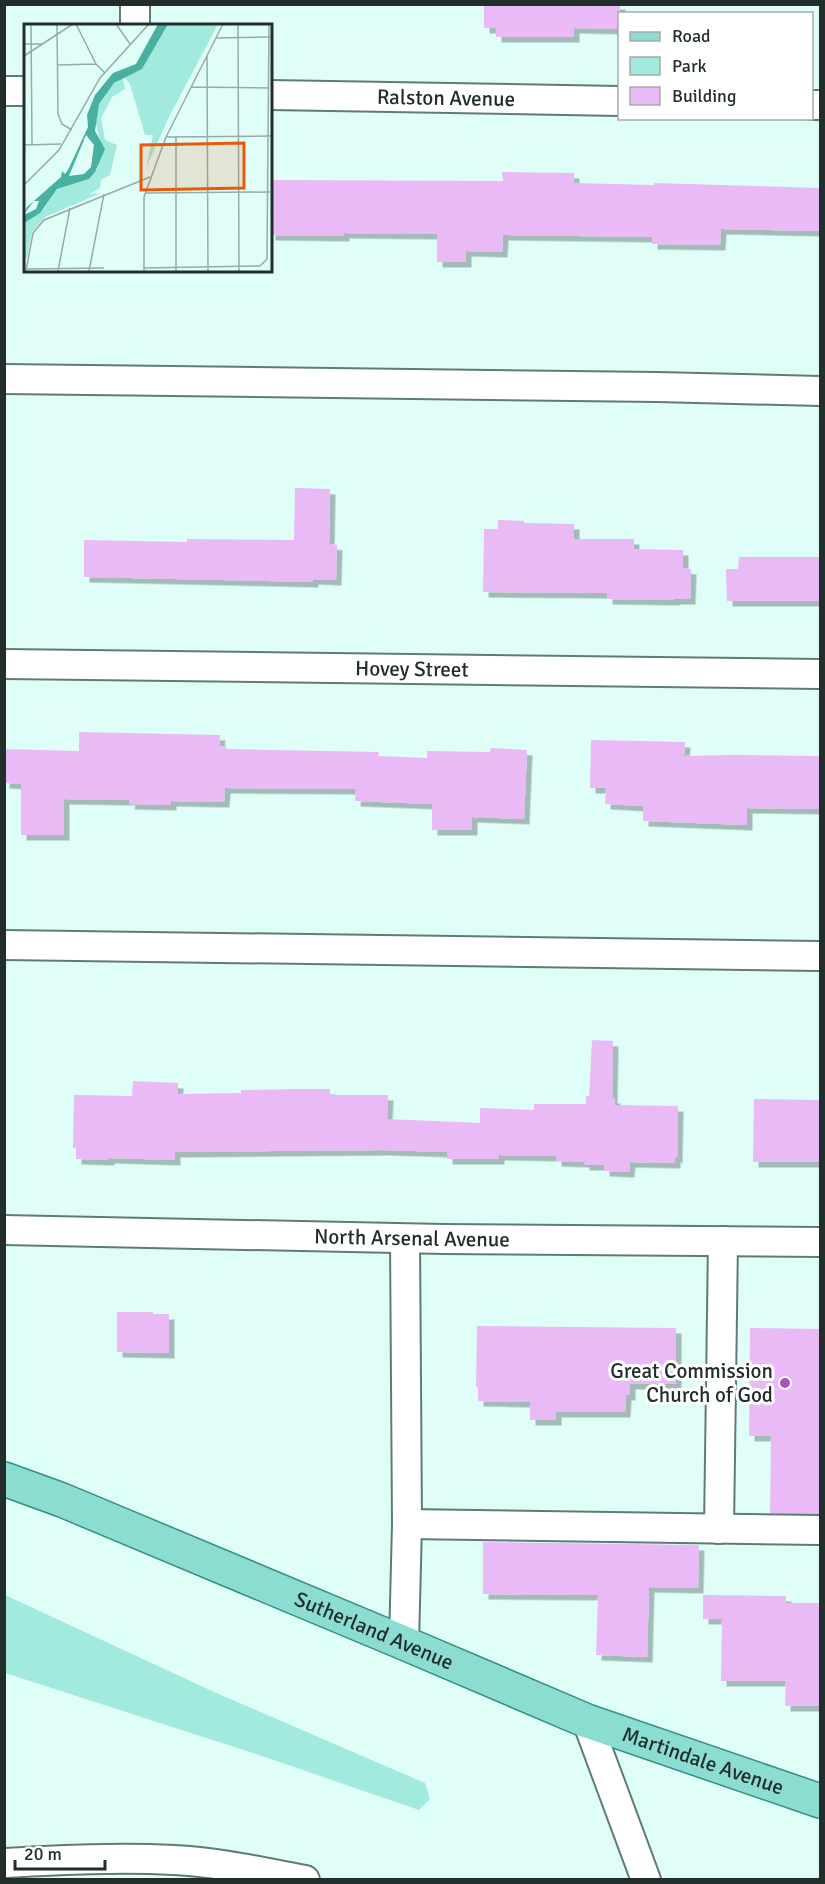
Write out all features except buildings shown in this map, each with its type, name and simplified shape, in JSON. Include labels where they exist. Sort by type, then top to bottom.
[{"type":"main road","name":"Sutherland Avenue","points":[[4,1479],[62,1500],[587,1721]]},
{"type":"main road","name":"Martindale Avenue","points":[[587,1721],[820,1801]]},
{"type":"street","points":[[135,4],[135,24]]},
{"type":"street","points":[[4,91],[24,91]]},
{"type":"street","name":"Ralston Avenue","points":[[272,95],[618,101]]},
{"type":"street","points":[[4,379],[820,391]]},
{"type":"street","name":"Hovey Street","points":[[4,664],[820,674]]},
{"type":"street","points":[[4,945],[820,957]]},
{"type":"street","name":"North Arsenal Avenue","points":[[4,1230],[405,1239],[820,1242]]},
{"type":"street","points":[[404,1643],[407,1524],[405,1239]]},
{"type":"street","points":[[719,1529],[723,1241]]},
{"type":"street","points":[[407,1524],[820,1530]]},
{"type":"street","points":[[587,1721],[646,1880]]},
{"type":"street","points":[[4,1863],[91,1859],[176,1860],[305,1880]]},
{"type":"green space","points":[[5,1595],[214,1692],[425,1783],[430,1799],[419,1810],[259,1755],[5,1673]]},
{"type":"place","name":"Great Commission Church of God","points":[[785,1383]]}]
